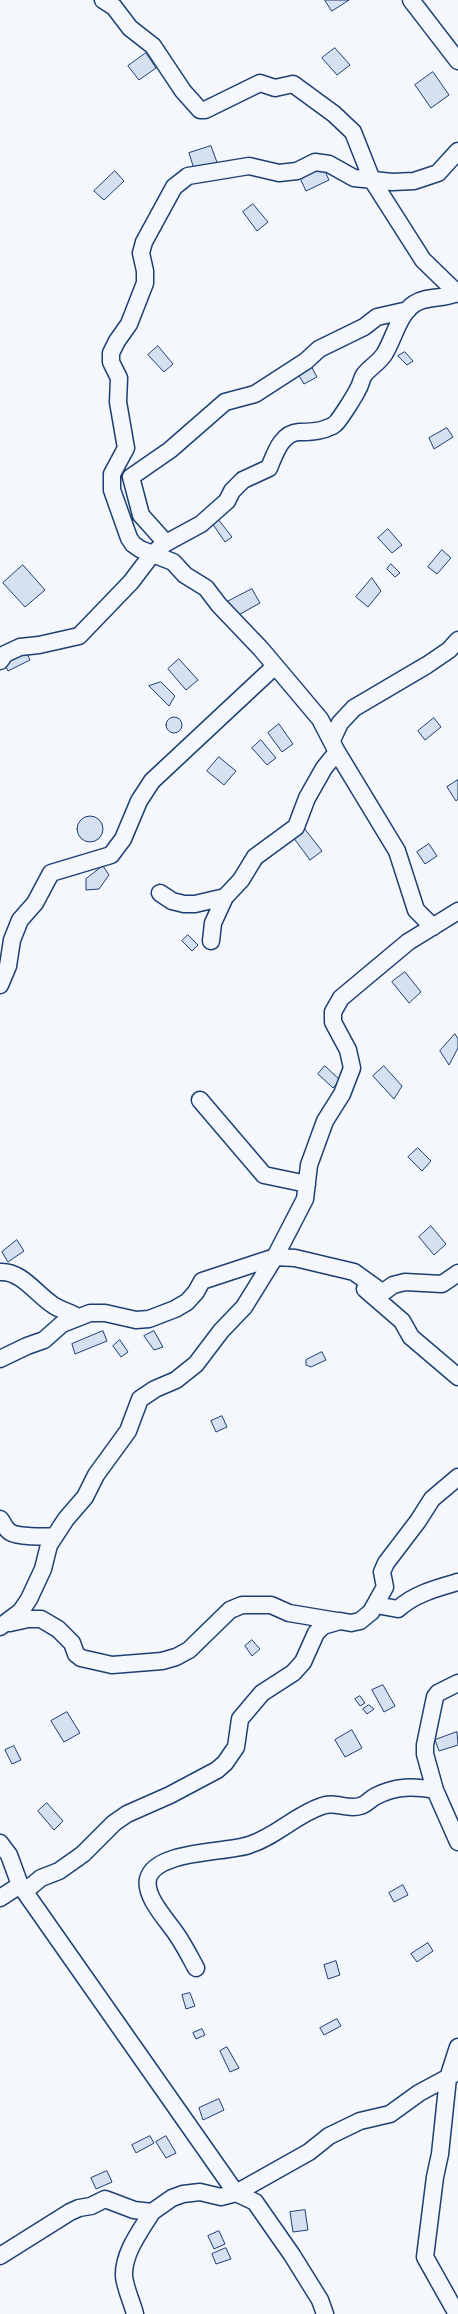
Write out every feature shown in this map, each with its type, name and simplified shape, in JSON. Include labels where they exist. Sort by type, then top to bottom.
[{"type":"street","points":[[410,0],[458,61]]},
{"type":"street","points":[[0,662],[5,654],[20,647],[39,645],[79,636],[131,582],[153,553],[166,543],[201,524],[227,501],[232,491],[243,480],[269,468],[274,454],[290,434],[318,432],[338,422],[344,409],[354,398],[364,376],[384,355],[408,310],[415,303],[446,298],[458,293],[422,260],[372,180],[353,132],[334,114],[292,84],[275,88],[257,84],[205,110],[200,110],[183,91],[153,46],[130,28],[114,2]]},
{"type":"street","points":[[433,927],[416,910],[397,851],[333,735],[274,667],[261,649],[219,605],[206,588],[185,575],[173,562],[140,549],[129,538],[112,490],[112,474],[126,448],[118,402],[118,378],[111,362],[117,340],[129,324],[145,283],[145,271],[141,253],[144,242],[169,195],[182,179],[188,176],[233,167],[249,166],[279,173],[298,171],[315,162],[329,164],[354,178],[414,181],[438,173],[458,151]]},
{"type":"street","points":[[166,543],[141,515],[131,477],[170,450],[226,402],[255,394],[306,361],[319,349],[364,327],[377,317],[408,310]]},
{"type":"street","points":[[211,940],[213,923],[225,897],[241,880],[255,857],[296,827],[324,768],[333,735],[354,708],[427,665],[449,650],[458,640]]},
{"type":"street","points":[[0,985],[8,966],[6,941],[20,920],[35,903],[51,873],[111,855],[123,839],[139,801],[152,781],[274,667]]},
{"type":"street","points":[[160,893],[172,901],[184,904],[196,904],[225,897]]},
{"type":"street","points":[[2,1626],[21,1611],[29,1599],[43,1570],[49,1545],[54,1536],[86,1497],[96,1476],[128,1431],[140,1399],[155,1389],[176,1380],[196,1364],[221,1331],[239,1315],[275,1257],[305,1199],[309,1165],[325,1121],[342,1094],[352,1068],[348,1050],[333,1022],[332,1012],[341,998],[408,942],[458,911]]},
{"type":"street","points":[[200,1100],[264,1174],[307,1184]]},
{"type":"street","points":[[0,1360],[27,1346],[44,1340],[62,1324],[90,1313],[105,1313],[136,1320],[149,1319],[187,1302],[196,1292],[202,1280],[275,1257],[336,1267],[354,1272],[375,1288],[385,1291],[393,1285],[406,1282],[442,1284],[458,1272]]},
{"type":"street","points":[[336,1267],[340,1273],[354,1281],[402,1321],[411,1337],[458,1377]]},
{"type":"street","points":[[0,1272],[7,1272],[24,1280],[56,1307],[78,1317]]},
{"type":"street","points":[[2,1626],[28,1619],[41,1619],[58,1629],[72,1643],[76,1654],[81,1658],[112,1665],[143,1661],[162,1661],[176,1657],[189,1650],[230,1610],[242,1605],[271,1606],[289,1613],[351,1623],[360,1620],[371,1612],[376,1605],[385,1587],[382,1572],[386,1563],[432,1499],[458,1483]]},
{"type":"street","points":[[0,1519],[8,1530],[13,1533],[46,1537],[54,1536]]},
{"type":"street","points":[[376,1605],[398,1608],[422,1593],[458,1582]]},
{"type":"street","points":[[0,1898],[58,1871],[83,1854],[114,1823],[127,1814],[170,1795],[221,1766],[236,1747],[240,1719],[256,1699],[293,1673],[303,1662],[316,1633],[323,1626],[340,1621]]},
{"type":"street","points":[[458,1683],[438,1693],[433,1702],[425,1754],[435,1790],[458,1842]]},
{"type":"street","points":[[196,1968],[150,1892],[148,1880],[150,1874],[157,1868],[176,1858],[244,1847],[265,1840],[294,1819],[324,1805],[360,1806],[389,1790],[411,1786],[435,1790]]},
{"type":"street","points":[[0,1843],[9,1855],[23,1888],[236,2193],[255,2202],[292,2255],[320,2300],[325,2314]]},
{"type":"street","points":[[457,2314],[425,2257],[458,2047]]},
{"type":"street","points":[[135,2314],[124,2277],[125,2270],[128,2255],[152,2212],[172,2198],[182,2194],[200,2192],[221,2197],[236,2193],[309,2152],[329,2136],[360,2121],[390,2114],[419,2093],[453,2075]]},
{"type":"street","points":[[0,2256],[70,2212],[106,2199],[134,2210],[152,2212]]},
{"type":"building","points":[[325,0],[349,0],[332,11]]},
{"type":"building","points":[[335,48],[350,65],[337,75],[322,58]]},
{"type":"building","points":[[146,53],[156,68],[139,80],[128,66]]},
{"type":"building","points":[[433,72],[449,95],[431,108],[415,85]]},
{"type":"building","points":[[211,146],[218,165],[195,172],[189,153]]},
{"type":"building","points":[[322,165],[329,180],[306,191],[299,176]]},
{"type":"building","points":[[115,171],[124,181],[104,200],[94,191]]},
{"type":"building","points":[[253,204],[268,222],[257,231],[243,212]]},
{"type":"building","points":[[158,346],[173,364],[164,372],[148,355]]},
{"type":"building","points":[[405,352],[413,361],[407,365],[398,356]]},
{"type":"building","points":[[310,364],[317,377],[304,384],[296,371]]},
{"type":"building","points":[[447,428],[453,437],[434,449],[429,438]]},
{"type":"building","points":[[218,519],[232,537],[225,542],[212,523]]},
{"type":"building","points":[[388,529],[402,545],[392,553],[378,538]]},
{"type":"building","points":[[442,550],[451,558],[437,574],[428,567]]},
{"type":"building","points":[[391,564],[400,573],[395,577],[387,569]]},
{"type":"building","points":[[23,565],[45,590],[25,607],[3,583]]},
{"type":"building","points":[[372,578],[381,591],[368,607],[356,597]]},
{"type":"building","points":[[252,589],[260,603],[233,618],[225,603]]},
{"type":"building","points":[[24,647],[30,660],[8,671],[2,658]]},
{"type":"building","points":[[179,659],[198,680],[186,690],[168,669]]},
{"type":"building","points":[[161,682],[175,696],[169,706],[149,686]]},
{"type":"building","points":[[171,717],[177,717],[182,722],[180,731],[171,733],[166,728],[166,722]]},
{"type":"building","points":[[434,718],[441,727],[425,740],[418,731]]},
{"type":"building","points":[[279,724],[293,744],[282,752],[268,733]]},
{"type":"building","points":[[261,740],[276,758],[267,765],[252,748]]},
{"type":"building","points":[[219,757],[236,771],[224,785],[207,771]]},
{"type":"building","points":[[458,780],[458,799],[456,801],[447,787]]},
{"type":"building","points":[[90,816],[99,820],[103,829],[99,838],[90,842],[81,838],[77,829],[81,820]]},
{"type":"building","points":[[304,828],[322,851],[310,860],[293,837]]},
{"type":"building","points":[[429,844],[437,856],[425,864],[417,852]]},
{"type":"building","points":[[103,866],[109,875],[99,889],[86,890],[86,879]]},
{"type":"building","points":[[188,935],[198,945],[192,951],[182,941]]},
{"type":"building","points":[[405,972],[421,992],[409,1003],[392,982]]},
{"type":"building","points":[[455,1034],[458,1039],[458,1048],[449,1065],[440,1051]]},
{"type":"building","points":[[325,1066],[340,1080],[333,1088],[318,1074]]},
{"type":"building","points":[[384,1066],[402,1086],[394,1099],[373,1076]]},
{"type":"building","points":[[418,1148],[431,1161],[422,1171],[408,1157]]},
{"type":"building","points":[[431,1226],[446,1244],[434,1255],[419,1237]]},
{"type":"building","points":[[17,1240],[24,1251],[8,1262],[2,1252]]},
{"type":"building","points":[[103,1331],[107,1341],[75,1354],[72,1344]]},
{"type":"building","points":[[154,1331],[163,1347],[154,1350],[144,1336]]},
{"type":"building","points":[[120,1340],[128,1352],[121,1357],[113,1346]]},
{"type":"building","points":[[322,1352],[326,1360],[311,1367],[306,1365],[306,1360]]},
{"type":"building","points":[[222,1416],[227,1427],[216,1432],[211,1421]]},
{"type":"building","points":[[252,1640],[260,1649],[252,1656],[245,1646]]},
{"type":"building","points":[[383,1685],[395,1706],[384,1712],[372,1690]]},
{"type":"building","points":[[360,1696],[365,1703],[360,1706],[355,1699]]},
{"type":"building","points":[[369,1705],[374,1709],[367,1714],[363,1709]]},
{"type":"building","points":[[67,1712],[80,1733],[64,1742],[51,1721]]},
{"type":"building","points":[[352,1730],[362,1748],[345,1757],[335,1740]]},
{"type":"building","points":[[457,1732],[458,1745],[439,1751],[435,1740]]},
{"type":"building","points":[[14,1746],[21,1760],[12,1764],[5,1750]]},
{"type":"building","points":[[47,1803],[63,1821],[54,1830],[38,1811]]},
{"type":"building","points":[[403,1885],[408,1895],[394,1902],[389,1893]]},
{"type":"building","points":[[428,1943],[433,1951],[417,1962],[411,1954]]},
{"type":"building","points":[[336,1961],[340,1975],[328,1979],[324,1965]]},
{"type":"building","points":[[190,1993],[195,2006],[186,2009],[182,1995]]},
{"type":"building","points":[[337,2019],[341,2026],[324,2035],[320,2028]]},
{"type":"building","points":[[202,2029],[205,2035],[196,2039],[193,2033]]},
{"type":"building","points":[[227,2047],[239,2068],[230,2072],[220,2051]]},
{"type":"building","points":[[219,2099],[224,2110],[203,2120],[199,2108]]},
{"type":"building","points":[[150,2136],[154,2143],[136,2153],[132,2145]]},
{"type":"building","points":[[166,2136],[176,2153],[166,2158],[156,2142]]},
{"type":"building","points":[[107,2171],[112,2182],[96,2189],[91,2178]]},
{"type":"building","points":[[305,2210],[308,2230],[293,2232],[290,2212]]},
{"type":"building","points":[[219,2231],[225,2244],[214,2249],[208,2236]]},
{"type":"building","points":[[226,2248],[231,2259],[216,2264],[212,2254]]}]
